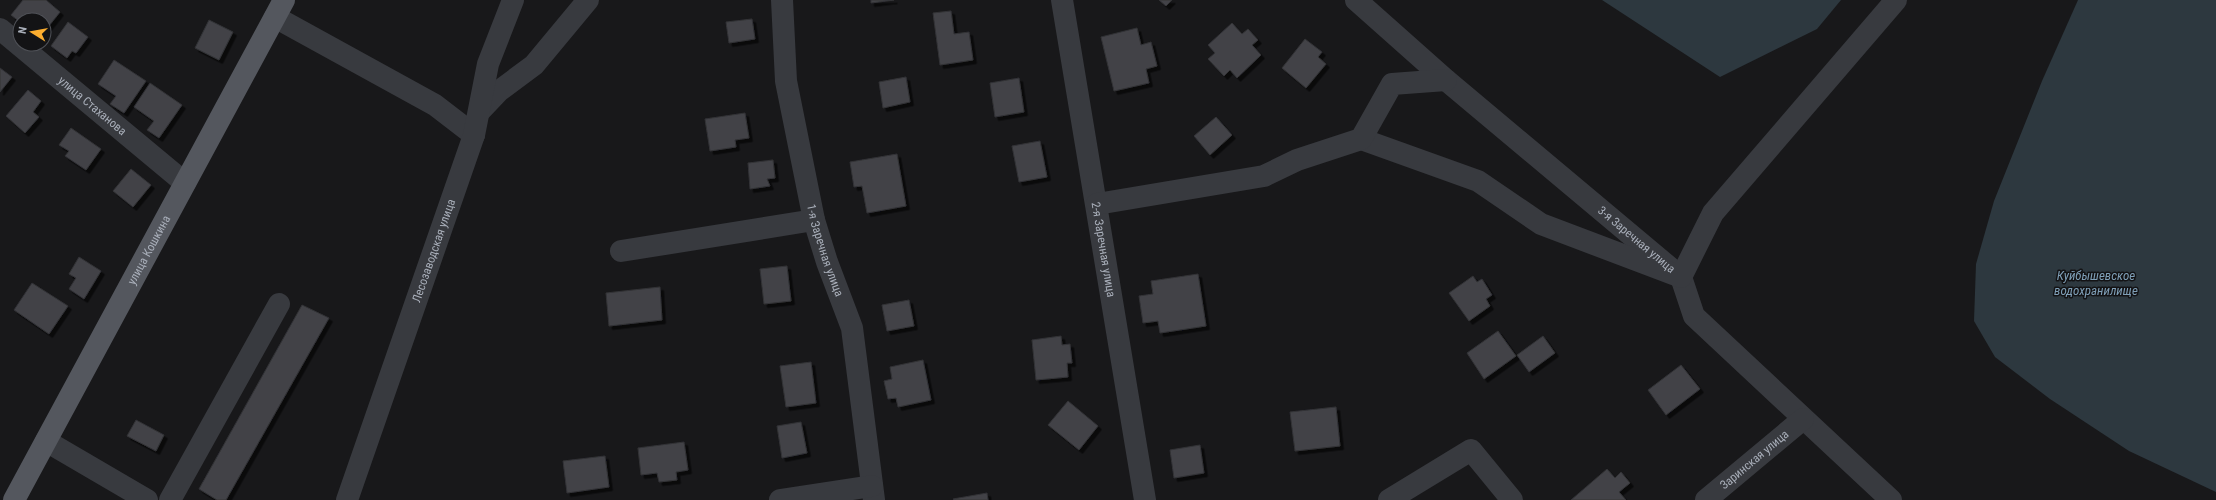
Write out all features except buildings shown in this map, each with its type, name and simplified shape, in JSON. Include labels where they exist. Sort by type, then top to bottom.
[{"type":"main road","name":"улица Кошкина","points":[[14,500],[280,8]]},
{"type":"street","name":"Лесозаводская улица","points":[[347,500],[474,135],[480,111],[488,64],[513,0]]},
{"type":"street","points":[[480,111],[499,91],[534,65],[588,0]]},
{"type":"street","name":"1-я Заречная улица","points":[[782,0],[786,81],[814,220],[827,262],[852,328],[873,493]]},
{"type":"street","name":"2-я Заречная улица","points":[[1062,0],[1145,500]]},
{"type":"street","name":"3-я Заречная улица","points":[[1356,0],[1446,80],[1681,277],[1694,316],[1891,500]]},
{"type":"street","points":[[1097,204],[1264,176],[1297,160],[1361,139],[1478,181],[1541,224],[1681,277],[1713,214],[1896,0]]},
{"type":"street","points":[[280,8],[435,104],[474,135]]},
{"type":"street","name":"улица Стаханова","points":[[0,29],[185,183]]},
{"type":"street","points":[[1361,139],[1392,84],[1446,80]]},
{"type":"street","points":[[621,251],[814,220]]},
{"type":"street","points":[[170,500],[279,304]]},
{"type":"street","name":"Заринская улица","points":[[1706,500],[1803,419]]},
{"type":"street","points":[[46,440],[147,500]]},
{"type":"street","points":[[1389,500],[1471,450],[1512,500]]},
{"type":"street","points":[[780,500],[873,493]]},
{"type":"water","points":[[1602,0],[1841,0],[1817,29],[1720,77]]},
{"type":"water","name":"Куйбышевское водохранилище","points":[[2078,0],[2216,0],[2216,492],[2129,451],[2050,399],[1995,357],[1974,321],[1976,264],[1994,201],[2042,81]]}]
